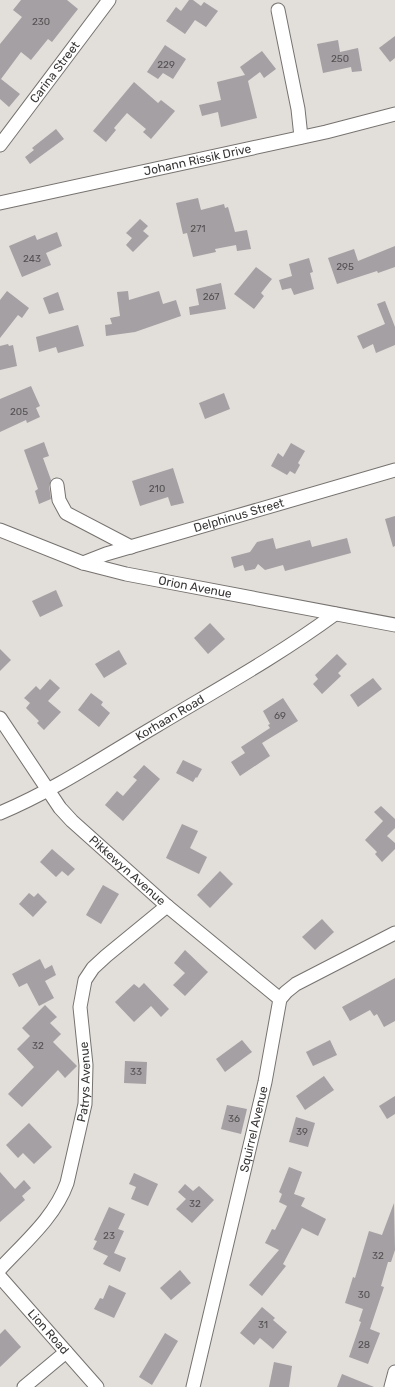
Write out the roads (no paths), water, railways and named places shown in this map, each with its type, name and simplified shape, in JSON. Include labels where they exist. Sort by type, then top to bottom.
[{"type":"street","name":"Carina Street","points":[[0,145],[109,0]]},
{"type":"street","points":[[278,10],[298,109],[301,137]]},
{"type":"street","name":"Johann Rissik Drive","points":[[0,204],[301,137],[395,114]]},
{"type":"street","name":"Delphinus Street","points":[[83,563],[131,547],[395,470]]},
{"type":"street","points":[[56,485],[59,500],[66,513],[131,547]]},
{"type":"street","name":"Orion Avenue","points":[[0,530],[83,563],[126,574],[395,625]]},
{"type":"street","name":"Korhaan Road","points":[[0,813],[48,790],[297,642],[335,614]]},
{"type":"street","name":"Pikkewyn Avenue","points":[[0,718],[60,808],[72,821],[167,906],[280,999]]},
{"type":"street","name":"Patrys Avenue","points":[[0,1269],[52,1211],[63,1195],[67,1183],[85,1104],[86,1065],[80,996],[87,974],[106,956],[167,906]]},
{"type":"street","points":[[280,999],[296,984],[395,933]]},
{"type":"street","name":"Squirrel Avenue","points":[[193,1387],[260,1105],[280,999]]},
{"type":"street","name":"Lion Road","points":[[0,1277],[97,1387]]},
{"type":"street","points":[[24,1387],[66,1352]]},
{"type":"street","points":[[392,1387],[395,1372]]}]
